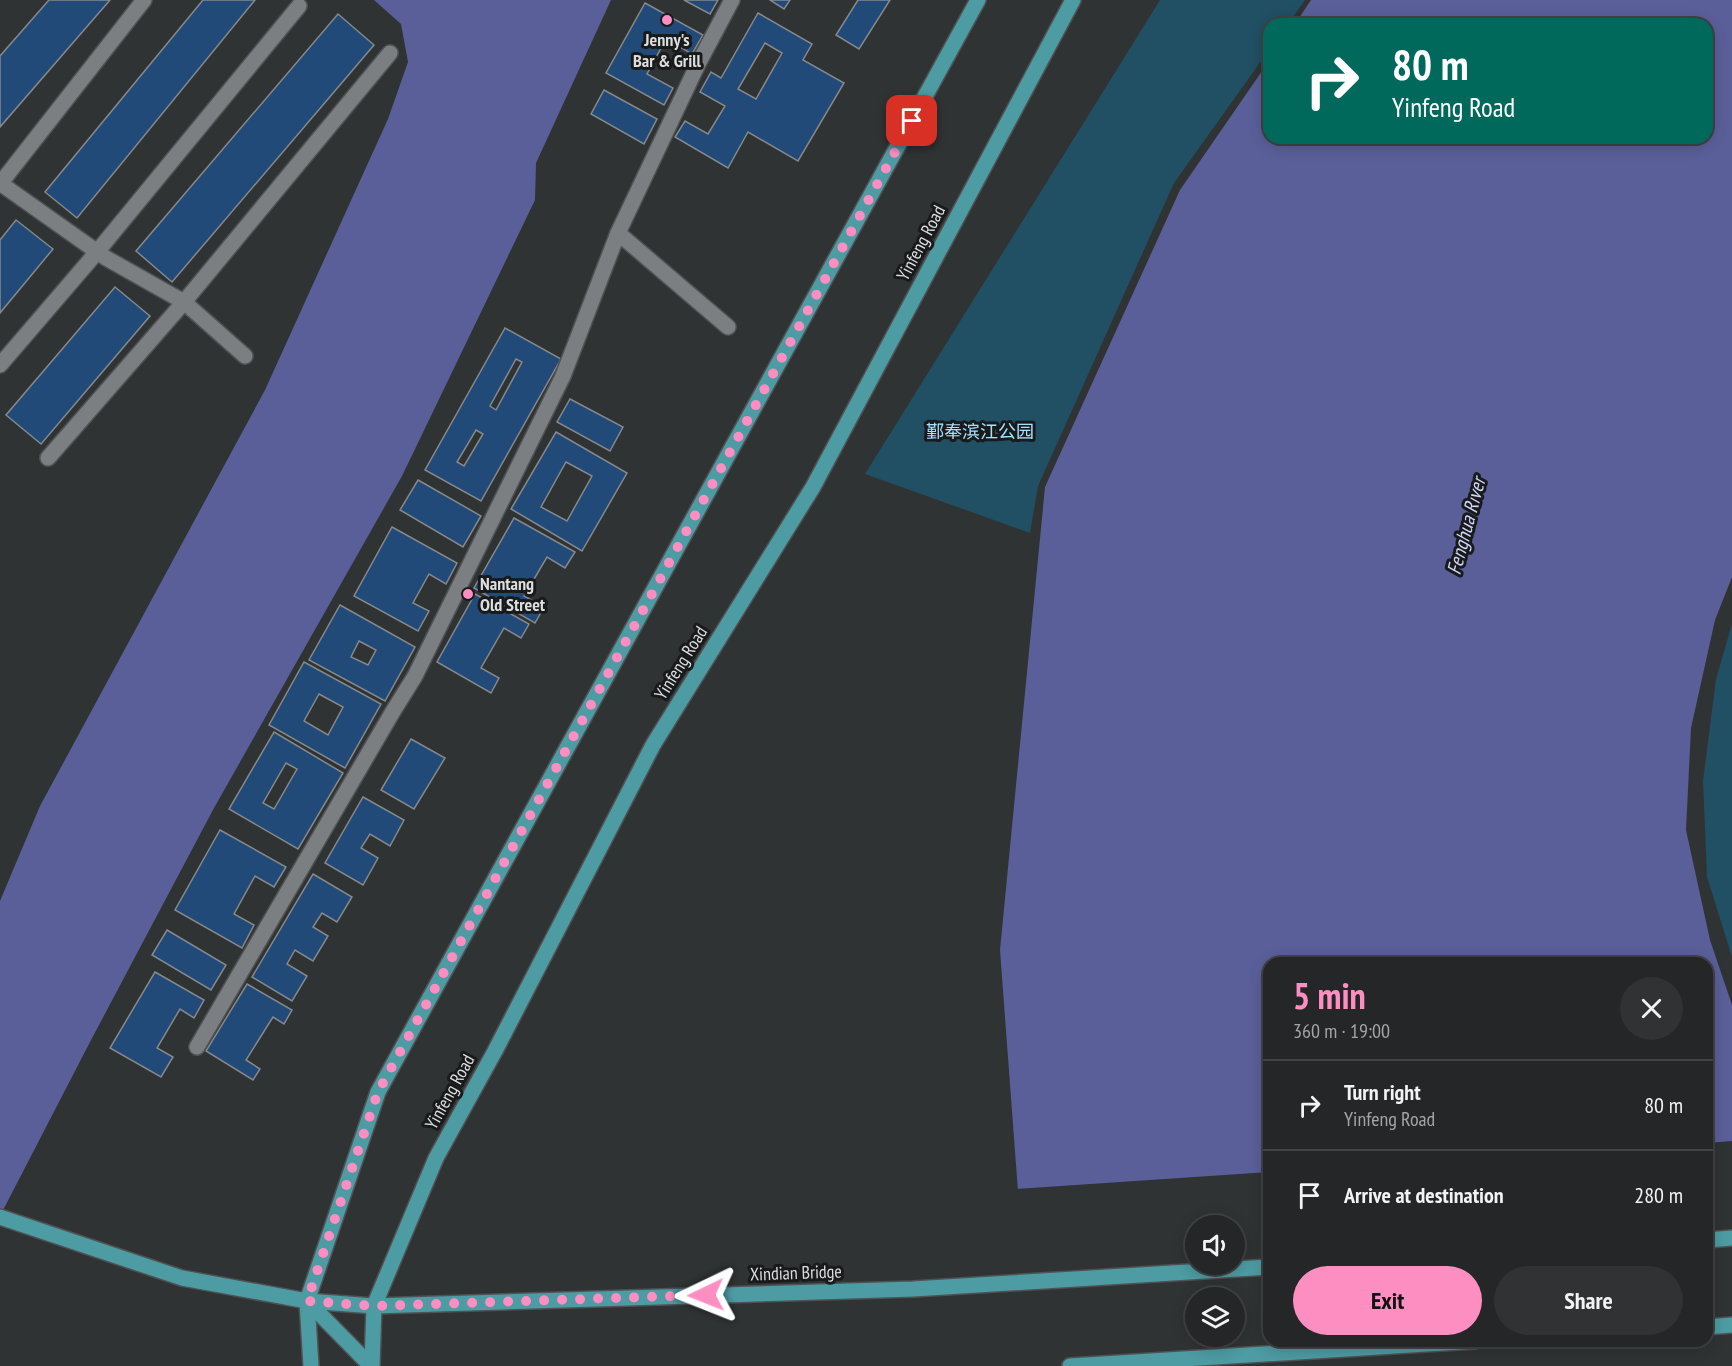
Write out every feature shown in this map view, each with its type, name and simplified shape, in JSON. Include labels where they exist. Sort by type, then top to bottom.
[{"type":"main road","points":[[311,1366],[307,1301],[378,1092],[978,0]]},
{"type":"main road","name":"Yinfeng Road","points":[[372,1366],[374,1306],[436,1158],[495,1051],[653,745],[813,487],[1073,0]]},
{"type":"main road","name":"Xindian Bridge","points":[[0,1217],[182,1278],[307,1301],[374,1306],[913,1289],[1263,1267]]},
{"type":"main road","points":[[1713,1240],[1732,1238]]},
{"type":"main road","points":[[307,1301],[372,1366]]},
{"type":"main road","points":[[1713,1327],[1732,1325]]},
{"type":"main road","points":[[1070,1366],[1378,1347]]},
{"type":"street","points":[[144,0],[0,183],[96,252],[184,302],[245,356]]},
{"type":"street","points":[[196,1047],[415,676],[563,376],[618,233],[698,64],[732,0]]},
{"type":"street","points":[[0,365],[298,6]]},
{"type":"street","points":[[48,458],[184,302],[390,52]]},
{"type":"street","points":[[618,233],[728,327]]},
{"type":"green space","name":"鄞奉滨江公园","points":[[1160,0],[1305,0],[1292,18],[1263,18],[1263,58],[1174,183],[1038,486],[1030,533],[865,474]]},
{"type":"green space","points":[[1732,624],[1732,957],[1707,877],[1703,781],[1716,679]]},
{"type":"water","points":[[374,0],[611,0],[536,163],[535,200],[402,476],[214,808],[0,1216],[0,901],[40,806],[265,390],[388,119],[408,62],[401,24]]},
{"type":"water","name":"Fenghua Rıver","points":[[1311,0],[1732,0],[1732,577],[1715,620],[1691,728],[1686,830],[1710,940],[1732,1005],[1732,1366],[1031,1366],[1000,950],[1045,487],[1180,190],[1263,70],[1263,144],[1713,144],[1713,18],[1299,18]]},
{"type":"pier","points":[[1732,1141],[1732,1366],[1028,1366],[1015,1189],[1263,1172],[1263,1347],[1713,1347],[1713,1143]]},
{"type":"building","points":[[49,0],[110,0],[0,127],[0,56]]},
{"type":"building","points":[[203,0],[255,0],[77,218],[45,192]]},
{"type":"building","points":[[684,0],[718,0],[710,14]]},
{"type":"building","points":[[770,0],[790,0],[784,9]]},
{"type":"building","points":[[858,0],[890,0],[859,49],[836,35]]},
{"type":"building","points":[[645,3],[703,35],[692,54],[666,39],[647,74],[673,88],[664,105],[606,73]]},
{"type":"building","points":[[758,13],[812,44],[803,60],[844,83],[798,161],[748,132],[728,168],[675,137],[685,121],[708,134],[725,106],[700,92],[711,72],[721,78]],"holes":[[[765,43],[782,53],[756,99],[738,89]]]},
{"type":"building","points":[[338,14],[374,45],[172,282],[136,251]]},
{"type":"building","points":[[604,90],[657,119],[644,144],[591,114]]},
{"type":"building","points":[[16,220],[53,249],[0,313],[0,240]]},
{"type":"building","points":[[115,287],[150,316],[41,444],[6,415]]},
{"type":"building","points":[[505,328],[561,359],[481,501],[425,470]],"holes":[[[516,359],[522,362],[496,410],[490,406]],[[476,430],[483,434],[464,466],[457,462]]]},
{"type":"building","points":[[570,399],[623,427],[610,451],[557,422]]},
{"type":"building","points":[[556,432],[627,473],[582,551],[511,509]],"holes":[[[566,462],[592,476],[567,521],[541,507]]]},
{"type":"building","points":[[418,480],[481,516],[463,547],[400,510]]},
{"type":"building","points":[[514,518],[575,552],[565,568],[547,557],[524,596],[544,607],[535,623],[474,588]]},
{"type":"building","points":[[392,527],[457,563],[446,584],[429,574],[413,603],[429,611],[418,631],[354,596]]},
{"type":"building","points":[[475,594],[529,624],[521,638],[504,628],[481,668],[499,678],[491,693],[437,662]]},
{"type":"building","points":[[340,605],[415,647],[385,701],[309,660]],"holes":[[[359,641],[376,650],[368,665],[351,657]]]},
{"type":"building","points":[[304,662],[381,704],[345,768],[269,725]],"holes":[[[319,694],[343,707],[328,735],[304,721]]]},
{"type":"building","points":[[274,732],[343,773],[298,849],[229,809]],"holes":[[[286,763],[297,769],[274,809],[263,803]]]},
{"type":"building","points":[[411,739],[445,758],[414,809],[381,790]]},
{"type":"building","points":[[363,797],[404,820],[390,846],[370,834],[361,848],[378,858],[363,885],[325,863]]},
{"type":"building","points":[[220,830],[286,867],[274,887],[255,876],[234,914],[254,925],[242,948],[175,910]]},
{"type":"building","points":[[313,874],[352,897],[337,922],[322,913],[313,927],[328,936],[313,961],[295,950],[287,964],[307,976],[292,1001],[252,977]]},
{"type":"building","points":[[167,930],[226,965],[211,990],[152,955]]},
{"type":"building","points":[[155,972],[204,1000],[194,1018],[180,1009],[157,1048],[173,1057],[161,1077],[110,1048]]},
{"type":"building","points":[[247,984],[292,1010],[284,1024],[273,1017],[246,1060],[260,1069],[253,1080],[206,1051]]},
{"type":"place","name":"Jenny's Bar & Grill","points":[[667,20]]},
{"type":"place","name":"Nantang Old Street","points":[[468,594]]},
{"type":"route","points":[[706,1295],[374,1306],[307,1301],[378,1092],[912,121]]}]
